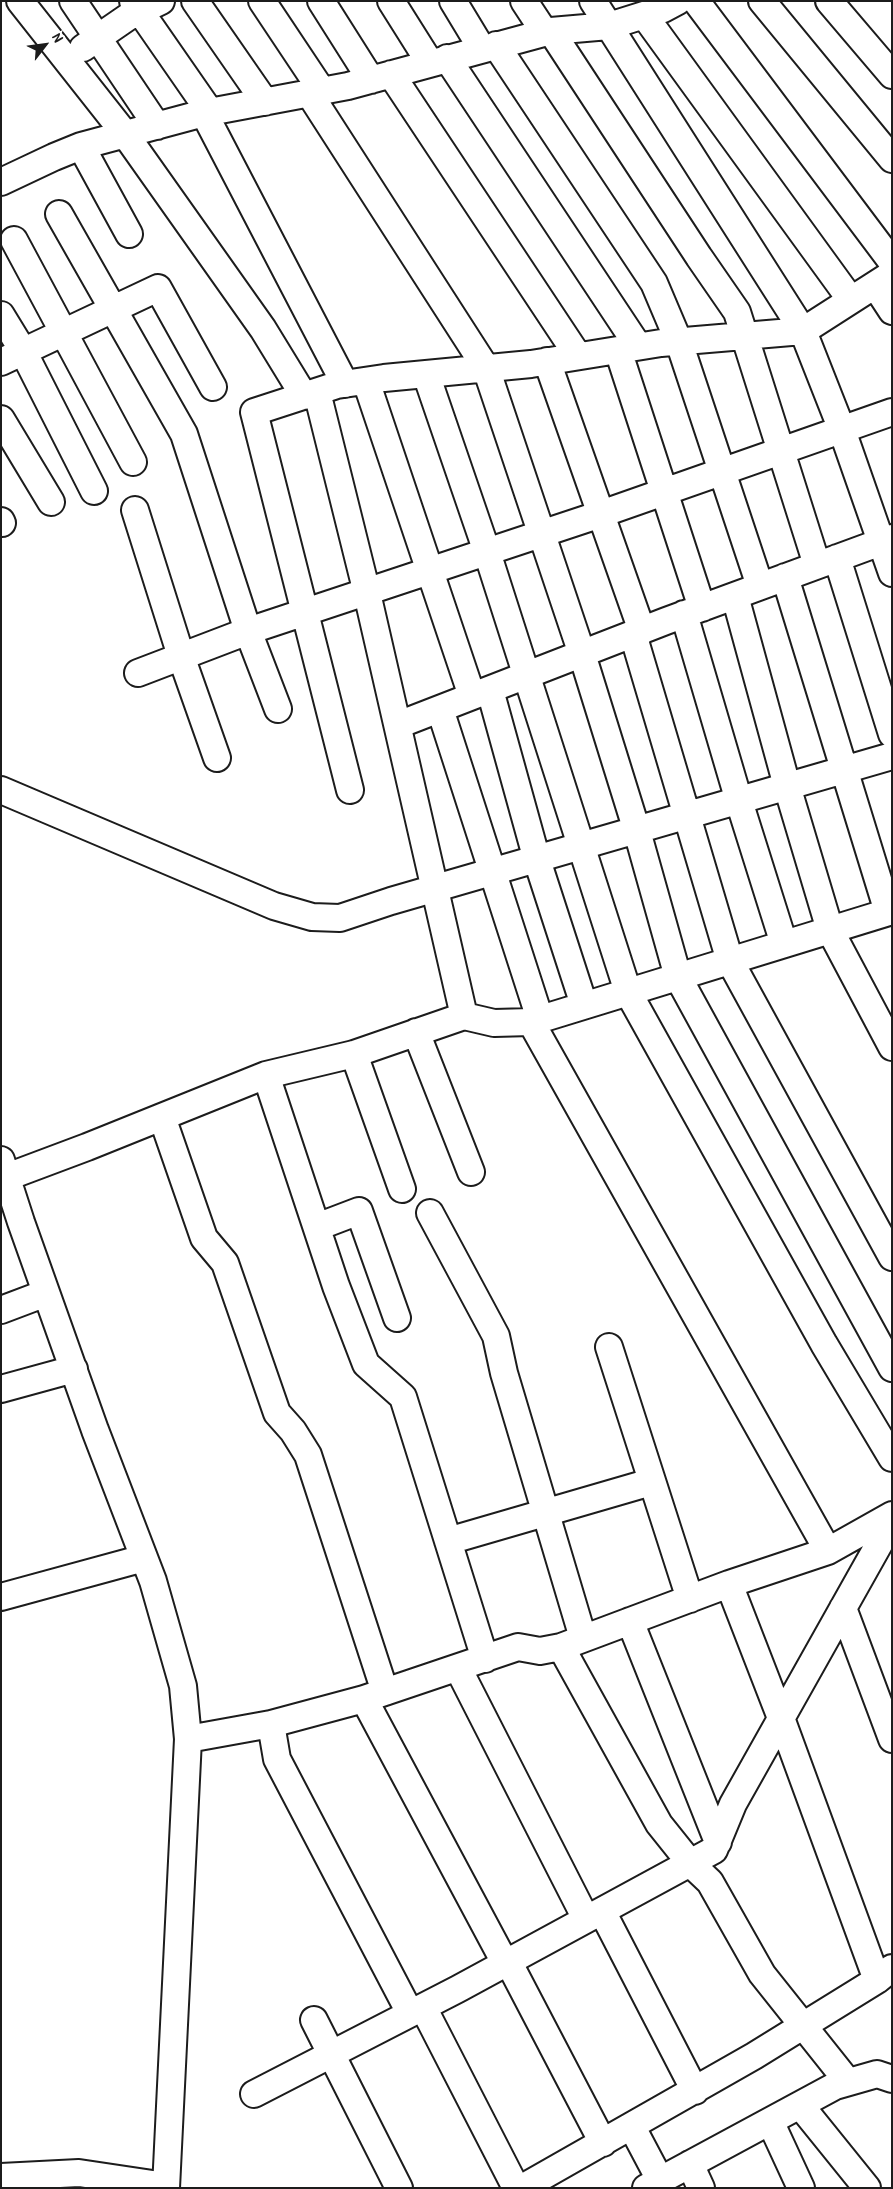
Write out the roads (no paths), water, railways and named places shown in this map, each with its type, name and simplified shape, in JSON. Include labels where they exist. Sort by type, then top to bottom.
[{"type":"street","points":[[20,1],[125,134],[311,394],[367,593],[464,1016]]},
{"type":"street","points":[[73,1],[157,126]]},
{"type":"street","points":[[195,1],[265,102]]},
{"type":"street","points":[[262,1],[315,92],[486,368],[543,533],[582,654],[637,830],[678,977],[892,1368]]},
{"type":"street","points":[[321,1],[381,77],[578,356]]},
{"type":"street","points":[[391,1],[438,61],[628,348],[739,801],[784,944]]},
{"type":"street","points":[[453,1],[489,46],[654,283],[680,342],[760,586]]},
{"type":"street","points":[[524,1],[548,32],[737,312],[780,452],[827,561],[892,734]]},
{"type":"street","points":[[593,1],[803,332],[887,541],[892,573]]},
{"type":"street","points":[[696,1],[892,262]]},
{"type":"street","points":[[762,1],[892,159]]},
{"type":"street","points":[[829,1],[892,75]]},
{"type":"street","points":[[66,60],[145,4],[356,382],[429,572],[481,693],[584,1006]]},
{"type":"street","points":[[1,182],[81,146],[207,112],[315,92],[381,77],[489,46],[548,32],[609,26],[661,7],[851,300]]},
{"type":"street","points":[[81,146],[129,234]]},
{"type":"street","points":[[59,214],[184,434],[248,631],[278,709]]},
{"type":"street","points":[[14,240],[133,462]]},
{"type":"street","points":[[350,790],[254,412],[356,382],[547,361],[680,342],[803,332],[883,279],[892,311]]},
{"type":"street","points":[[12,356],[158,288],[213,387]]},
{"type":"street","points":[[1,315],[12,356],[94,491]]},
{"type":"street","points":[[547,361],[601,514],[637,632],[685,816],[730,961],[892,1256]]},
{"type":"street","points":[[426,374],[487,552],[628,992],[810,1318],[892,1458]]},
{"type":"street","points":[[138,673],[248,631],[601,514],[892,412]]},
{"type":"street","points":[[1,419],[51,502]]},
{"type":"street","points":[[135,510],[181,656],[217,758]]},
{"type":"street","points":[[398,725],[637,632],[827,561],[887,541]]},
{"type":"street","points":[[1,2177],[80,2173],[166,2187],[188,1739],[183,1686],[153,1581],[46,1293],[4,1169],[162,1117],[266,1074],[354,1054],[464,1016],[494,1023],[536,1020],[890,911],[844,770],[785,577]]},
{"type":"street","points":[[735,596],[787,786],[830,930],[892,1047]]},
{"type":"street","points":[[440,708],[536,1020],[828,1552]]},
{"type":"street","points":[[1,790],[274,906],[312,917],[340,918],[892,756]]},
{"type":"street","points":[[416,1032],[471,1172]]},
{"type":"street","points":[[354,1054],[402,1189]]},
{"type":"street","points":[[266,1074],[336,1286],[366,1364],[403,1398],[485,1659]]},
{"type":"street","points":[[162,1117],[204,1238],[225,1263],[277,1413],[293,1431],[308,1455],[374,1696],[507,1962],[603,2143]]},
{"type":"street","points":[[317,1227],[359,1211],[397,1318]]},
{"type":"street","points":[[430,1213],[496,1336],[504,1373],[546,1512],[572,1643],[659,1824],[691,1864],[710,1882],[762,1974],[848,2082]]},
{"type":"street","points":[[1,1310],[46,1293]]},
{"type":"street","points":[[609,1348],[690,1599]]},
{"type":"street","points":[[1,1389],[74,1369]]},
{"type":"street","points":[[448,1541],[651,1482]]},
{"type":"street","points":[[188,1739],[271,1724],[374,1696],[518,1647],[540,1651],[572,1643],[729,1584],[828,1552],[892,1515]]},
{"type":"street","points":[[254,2094],[417,2010],[714,1850],[733,1804],[892,1521]]},
{"type":"street","points":[[1,1597],[144,1558]]},
{"type":"street","points":[[522,2188],[695,2091],[884,1974],[729,1584]]},
{"type":"street","points":[[843,1608],[892,1739]]},
{"type":"street","points":[[630,1621],[718,1842]]},
{"type":"street","points":[[458,1668],[594,1915],[695,2091]]},
{"type":"street","points":[[271,1724],[277,1759],[516,2188]]},
{"type":"street","points":[[314,2020],[399,2188]]},
{"type":"street","points":[[632,2126],[653,2184],[835,2086],[877,2074],[892,2079]]},
{"type":"street","points":[[800,2105],[867,2188]]},
{"type":"street","points":[[770,2121],[801,2188]]},
{"type":"street","points":[[690,2164],[701,2188]]}]
